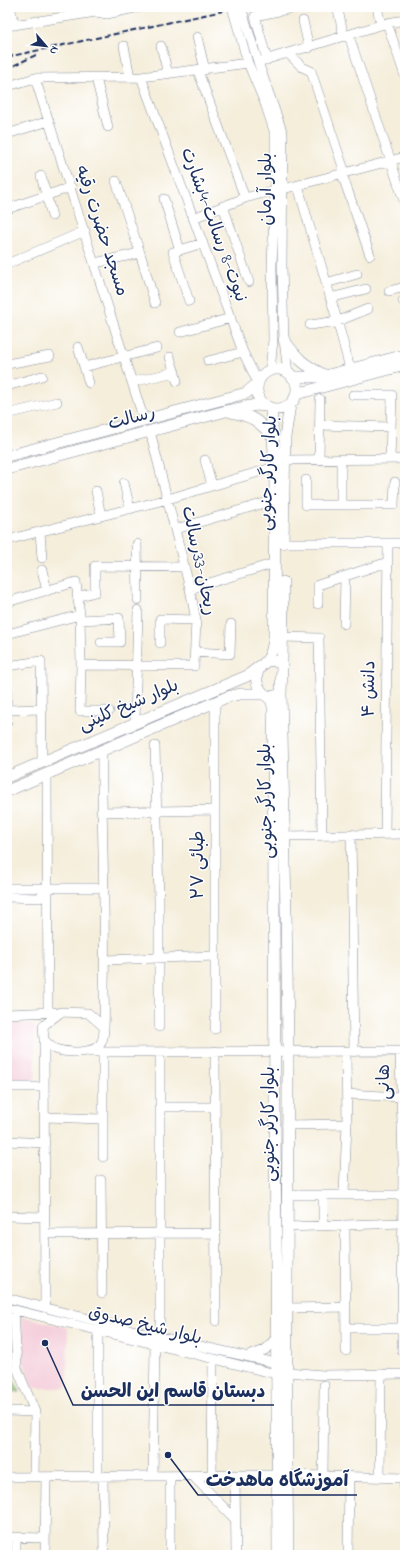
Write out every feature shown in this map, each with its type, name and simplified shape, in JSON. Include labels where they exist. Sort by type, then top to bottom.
[{"type":"main road","points":[[284,340],[296,357],[304,364],[326,376]]},
{"type":"main road","points":[[290,375],[297,388],[296,394],[290,405],[284,408],[268,407],[258,396],[258,384],[261,378],[270,371],[276,370],[305,378],[326,376],[405,355]]},
{"type":"main road","points":[[296,394],[405,365]]},
{"type":"main road","name":"رسالت","points":[[7,456],[243,394],[258,384]]},
{"type":"main road","points":[[243,394],[250,400],[246,408]]},
{"type":"main road","name":"بلوار کارگر جنوبی","points":[[282,664],[285,437],[290,405]]},
{"type":"main road","name":"رسالت","points":[[7,469],[226,411],[268,407]]},
{"type":"main road","name":"بلوار کارگر جنوبی","points":[[265,662],[273,650],[275,563],[274,438],[268,407]]},
{"type":"main road","points":[[226,411],[253,418],[264,426],[274,438]]},
{"type":"main road","points":[[272,660],[282,664],[281,694],[272,697],[266,696],[256,680],[259,669],[265,662],[272,660]]},
{"type":"main road","name":"بلوار شیخ کلینی","points":[[7,777],[247,676],[265,662]]},
{"type":"main road","points":[[237,680],[240,681],[244,688],[243,692],[240,694]]},
{"type":"main road","name":"بلوار شیخ کلینی","points":[[8,790],[227,697],[240,694],[266,696]]},
{"type":"main road","name":"بلوار کارگر جنوبی","points":[[281,694],[285,836],[288,1051],[288,1372],[282,1475]]},
{"type":"main road","name":"بلوار کارگر جنوبی","points":[[266,696],[272,701],[273,707],[276,1051],[276,1369],[282,1475],[278,1555]]},
{"type":"main road","points":[[276,1369],[288,1372]]},
{"type":"main road","name":"بلوار کارگر جنوبی","points":[[282,1491],[288,1555]]},
{"type":"street","points":[[10,7],[11,26],[100,10],[106,14],[139,7]]},
{"type":"street","points":[[232,7],[239,12]]},
{"type":"street","points":[[296,7],[255,16],[262,61],[309,48],[384,24],[405,20]]},
{"type":"street","points":[[377,7],[405,76]]},
{"type":"street","points":[[338,10],[405,204]]},
{"type":"street","name":"بلوار آرمان","points":[[239,12],[262,61],[283,134],[272,265],[273,340],[270,371]]},
{"type":"street","name":"بلوار آرمان","points":[[239,12],[248,63],[266,106],[275,134],[279,190],[284,340],[290,375]]},
{"type":"street","points":[[303,21],[309,48]]},
{"type":"street","points":[[197,37],[201,70],[245,198]]},
{"type":"street","points":[[124,46],[130,77]]},
{"type":"street","points":[[161,46],[168,74]]},
{"type":"street","points":[[289,54],[302,67],[311,71],[370,256]]},
{"type":"street","points":[[8,86],[35,78],[141,77],[248,63]]},
{"type":"street","name":"نبوت-8 رسالت-4بشارت","points":[[141,77],[231,318],[258,384]]},
{"type":"street","name":"مسجد حضرت رقیه","points":[[35,78],[71,187],[144,420]]},
{"type":"street","points":[[96,78],[108,127]]},
{"type":"street","points":[[7,134],[49,121]]},
{"type":"street","points":[[193,218],[245,198],[298,186],[405,157]]},
{"type":"street","points":[[40,176],[52,216]]},
{"type":"street","points":[[116,181],[155,303]]},
{"type":"street","points":[[298,186],[338,321],[350,369]]},
{"type":"street","points":[[7,209],[71,187]]},
{"type":"street","points":[[164,199],[180,250]]},
{"type":"street","points":[[223,206],[249,282]]},
{"type":"street","points":[[7,264],[85,231]]},
{"type":"street","points":[[189,301],[174,252],[203,243]]},
{"type":"street","points":[[95,263],[140,253]]},
{"type":"street","points":[[326,283],[357,274]]},
{"type":"street","points":[[389,291],[405,287]]},
{"type":"street","points":[[330,298],[366,289]]},
{"type":"street","points":[[310,325],[338,321],[368,309]]},
{"type":"street","points":[[180,332],[231,318]]},
{"type":"street","points":[[78,348],[90,383]]},
{"type":"street","points":[[84,367],[157,348]]},
{"type":"street","points":[[208,362],[244,352]]},
{"type":"street","points":[[7,364],[50,356]]},
{"type":"street","points":[[132,382],[176,376],[170,357]]},
{"type":"street","points":[[7,386],[42,376]]},
{"type":"street","points":[[353,395],[392,395],[390,459]]},
{"type":"street","points":[[318,460],[320,400]]},
{"type":"street","points":[[7,414],[57,402]]},
{"type":"street","points":[[319,425],[391,427]]},
{"type":"street","name":"ریحان-33رسالت","points":[[137,666],[194,666],[196,620],[176,529],[150,432]]},
{"type":"street","points":[[285,460],[405,459]]},
{"type":"street","points":[[206,460],[212,486]]},
{"type":"street","points":[[341,460],[341,505]]},
{"type":"street","points":[[7,540],[168,499],[275,466]]},
{"type":"street","points":[[306,480],[306,505],[394,505],[394,482]]},
{"type":"street","points":[[124,483],[130,509]]},
{"type":"street","points":[[96,491],[101,516]]},
{"type":"street","points":[[176,529],[275,500]]},
{"type":"street","points":[[40,532],[42,558]]},
{"type":"street","points":[[283,543],[405,543]]},
{"type":"street","name":"دانش ۴","points":[[385,834],[388,543]]},
{"type":"street","points":[[137,544],[138,600]]},
{"type":"street","points":[[318,604],[318,585],[388,562]]},
{"type":"street","points":[[190,589],[275,563]]},
{"type":"street","points":[[77,597],[95,592],[95,566],[185,567]]},
{"type":"street","points":[[42,570],[47,591]]},
{"type":"street","points":[[344,624],[345,577]]},
{"type":"street","points":[[7,602],[76,582],[80,618],[80,711],[109,711]]},
{"type":"street","points":[[135,722],[138,610]]},
{"type":"street","points":[[7,634],[80,618],[120,618],[120,642],[101,642]]},
{"type":"street","points":[[160,644],[160,619],[196,620]]},
{"type":"street","points":[[194,652],[230,654],[231,624]]},
{"type":"street","points":[[283,637],[319,638],[322,834]]},
{"type":"street","points":[[7,722],[7,666],[41,661],[42,761]]},
{"type":"street","points":[[81,665],[137,666]]},
{"type":"street","name":"طبائی ۲۷","points":[[215,702],[215,1029]]},
{"type":"street","points":[[7,710],[41,709]]},
{"type":"street","points":[[155,746],[159,899],[159,1027]]},
{"type":"street","points":[[102,750],[101,812],[105,960],[103,1040],[110,1049],[115,1052]]},
{"type":"street","points":[[7,770],[8,790]]},
{"type":"street","points":[[47,774],[48,1012]]},
{"type":"street","points":[[101,812],[215,810]]},
{"type":"street","points":[[285,836],[322,834],[405,834]]},
{"type":"street","points":[[344,1194],[353,957],[351,834]]},
{"type":"street","points":[[7,888],[103,888]]},
{"type":"street","points":[[7,897],[40,898],[47,888]]},
{"type":"street","points":[[105,960],[215,956]]},
{"type":"street","points":[[7,1014],[48,1012],[92,1013],[104,1004]]},
{"type":"street","points":[[43,1026],[61,1012]]},
{"type":"street","points":[[28,1013],[43,1026],[44,1040],[45,1308]]},
{"type":"street","points":[[88,1013],[103,1026]]},
{"type":"street","points":[[44,1040],[54,1049],[61,1051],[89,1052],[403,1051]]},
{"type":"street","points":[[89,1052],[96,1049],[103,1040]]},
{"type":"street","points":[[44,1065],[54,1055],[61,1051]]},
{"type":"street","points":[[215,1051],[216,1321]]},
{"type":"street","name":"هانی","points":[[402,1351],[404,1290],[402,1223],[404,1210],[402,1195],[404,1133],[401,1097],[403,1051]]},
{"type":"street","points":[[103,1052],[103,1157]]},
{"type":"street","points":[[160,1052],[160,1337]]},
{"type":"street","points":[[7,1087],[44,1087]]},
{"type":"street","points":[[347,1094],[401,1097]]},
{"type":"street","points":[[160,1107],[215,1107]]},
{"type":"street","points":[[44,1117],[102,1119]]},
{"type":"street","points":[[287,1125],[347,1124]]},
{"type":"street","points":[[7,1141],[45,1142]]},
{"type":"street","points":[[101,1180],[102,1293]]},
{"type":"street","points":[[287,1195],[402,1195]]},
{"type":"street","points":[[323,1195],[323,1225]]},
{"type":"street","points":[[7,1216],[45,1217]]},
{"type":"street","points":[[288,1227],[402,1223]]},
{"type":"street","points":[[345,1224],[346,1351]]},
{"type":"street","points":[[45,1234],[215,1233]]},
{"type":"street","name":"بلوار شیخ صدوق","points":[[7,1298],[246,1357],[276,1369]]},
{"type":"street","points":[[288,1308],[346,1307]]},
{"type":"street","points":[[10,1309],[17,1368],[35,1412],[34,1477]]},
{"type":"street","name":"بلوار شیخ صدوق","points":[[10,1309],[213,1360],[276,1369]]},
{"type":"street","points":[[346,1328],[402,1328]]},
{"type":"street","points":[[98,1331],[100,1477],[104,1555]]},
{"type":"street","points":[[246,1357],[265,1350],[276,1338]]},
{"type":"street","points":[[153,1476],[155,1345]]},
{"type":"street","points":[[212,1476],[213,1360]]},
{"type":"street","points":[[7,1368],[17,1368]]},
{"type":"street","points":[[288,1372],[323,1375],[405,1374]]},
{"type":"street","points":[[380,1477],[382,1374]]},
{"type":"street","points":[[323,1476],[324,1385]]},
{"type":"street","points":[[7,1411],[35,1412]]},
{"type":"street","points":[[7,1477],[282,1475],[405,1478],[405,1500]]},
{"type":"street","points":[[170,1476],[170,1555]]},
{"type":"street","points":[[193,1476],[235,1519]]},
{"type":"street","points":[[235,1476],[236,1555]]},
{"type":"street","points":[[348,1555],[350,1476]]},
{"type":"street","points":[[45,1555],[44,1538],[46,1477]]},
{"type":"street","points":[[16,1555],[12,1537],[44,1538]]},
{"type":"shaded area","points":[[7,1024],[30,1024],[35,1028],[35,1082],[7,1082]]},
{"type":"shaded area","points":[[21,1316],[68,1328],[67,1388],[32,1388],[23,1359]]},
{"type":"green space","points":[[7,1374],[10,1374],[20,1392],[7,1391]]},
{"type":"railway","points":[[7,57],[223,11]]},
{"type":"railway","points":[[7,71],[13,66],[38,54]]},
{"type":"place","name":"دبستان قاسم این الحسن","points":[[45,1343]]},
{"type":"place","name":"آموزشگاه ماهدخت","points":[[168,1455]]}]
